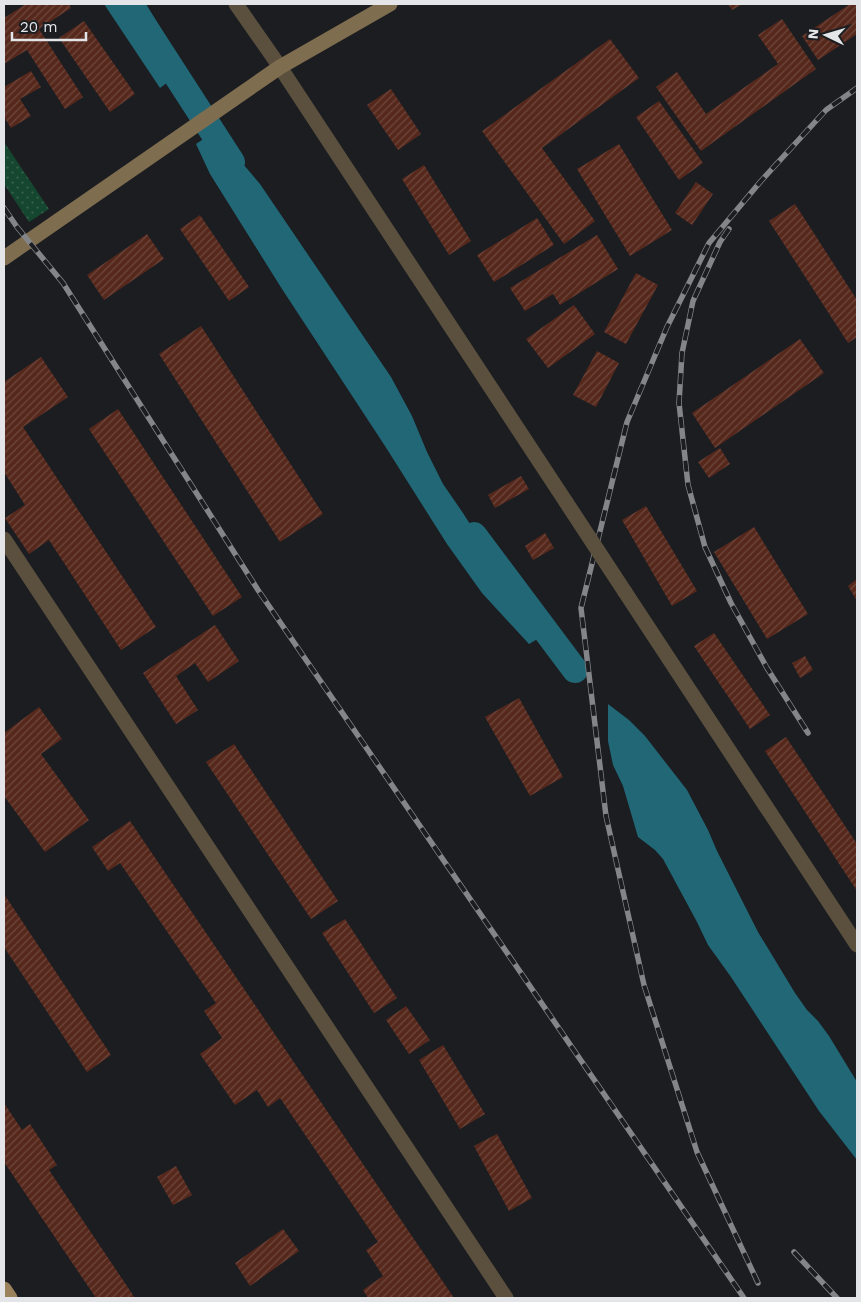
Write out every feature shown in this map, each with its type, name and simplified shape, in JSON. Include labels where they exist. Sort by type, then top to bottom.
[{"type":"main road","points":[[4,1289],[10,1298]]},
{"type":"street","points":[[236,4],[280,67],[857,945]]},
{"type":"street","points":[[4,258],[248,88],[280,67],[390,4]]},
{"type":"street","points":[[4,539],[506,1298]]},
{"type":"green space","points":[[4,142],[49,209],[29,222],[4,184]]},
{"type":"water","points":[[104,4],[146,4],[183,71],[160,88]]},
{"type":"water","points":[[215,131],[260,184],[391,377],[412,416],[443,484],[517,597],[546,634],[529,644],[482,593],[447,544],[210,174],[196,144]]},
{"type":"water","points":[[608,704],[629,720],[645,736],[687,790],[758,932],[795,993],[829,1036],[857,1082],[857,1160],[819,1111],[708,945],[663,859],[638,837],[623,786],[613,765],[608,741]]},
{"type":"building","points":[[26,4],[69,4],[71,8],[39,29],[83,97],[65,109],[27,50],[4,64],[4,18]]},
{"type":"building","points":[[728,4],[743,4],[732,10]]},
{"type":"building","points":[[850,4],[857,4],[857,34],[818,60],[802,36]]},
{"type":"building","points":[[782,19],[816,69],[701,151],[656,87],[677,72],[706,114],[778,64],[758,35]]},
{"type":"building","points":[[84,21],[135,94],[110,112],[59,38]]},
{"type":"building","points":[[610,39],[639,78],[542,148],[595,221],[564,244],[482,131]]},
{"type":"building","points":[[31,71],[41,87],[20,99],[31,116],[11,128],[4,117],[4,87]]},
{"type":"building","points":[[391,89],[421,134],[398,150],[367,105]]},
{"type":"building","points":[[659,101],[703,163],[679,180],[636,117]]},
{"type":"building","points":[[619,144],[672,230],[630,256],[577,169]]},
{"type":"building","points":[[424,165],[471,241],[449,255],[402,179]]},
{"type":"building","points":[[696,182],[713,194],[692,225],[675,213]]},
{"type":"building","points":[[795,204],[857,300],[857,337],[848,343],[769,221]]},
{"type":"building","points":[[200,215],[249,287],[229,301],[180,229]]},
{"type":"building","points":[[537,218],[554,245],[494,282],[477,255]]},
{"type":"building","points":[[147,234],[164,259],[104,300],[87,275]]},
{"type":"building","points":[[597,235],[618,269],[560,305],[553,294],[525,311],[510,288]]},
{"type":"building","points":[[636,273],[658,285],[626,344],[604,332]]},
{"type":"building","points":[[574,305],[595,334],[548,368],[526,339]]},
{"type":"building","points":[[201,326],[323,514],[280,542],[159,354]]},
{"type":"building","points":[[800,339],[824,373],[715,448],[692,413]]},
{"type":"building","points":[[597,351],[619,363],[596,407],[573,395]]},
{"type":"building","points":[[41,357],[68,397],[23,427],[156,627],[121,650],[49,540],[29,554],[5,518],[25,505],[4,472],[4,382]]},
{"type":"building","points":[[118,409],[242,597],[213,616],[89,429]]},
{"type":"building","points":[[720,448],[730,464],[709,478],[698,462]]},
{"type":"building","points":[[521,476],[529,489],[495,508],[488,495]]},
{"type":"building","points":[[646,506],[697,591],[672,606],[622,520]]},
{"type":"building","points":[[754,527],[808,614],[767,639],[714,552]]},
{"type":"building","points":[[545,533],[554,548],[533,560],[525,546]]},
{"type":"building","points":[[857,579],[857,601],[848,586]]},
{"type":"building","points":[[215,625],[239,661],[208,682],[195,663],[176,676],[198,710],[176,724],[143,673]]},
{"type":"building","points":[[714,633],[770,715],[750,729],[694,646]]},
{"type":"building","points":[[805,656],[813,670],[800,678],[792,663]]},
{"type":"building","points":[[519,698],[563,777],[530,796],[485,717]]},
{"type":"building","points":[[39,707],[62,739],[41,754],[89,820],[45,852],[4,796],[4,733]]},
{"type":"building","points":[[786,737],[857,844],[857,891],[765,751]]},
{"type":"building","points":[[234,744],[338,901],[311,919],[206,762]]},
{"type":"building","points":[[130,821],[454,1298],[368,1298],[363,1290],[383,1276],[366,1250],[378,1242],[280,1098],[268,1107],[257,1090],[235,1105],[200,1054],[222,1038],[204,1011],[216,1003],[120,863],[108,871],[92,847]]},
{"type":"building","points":[[4,894],[111,1055],[87,1072],[4,947]]},
{"type":"building","points":[[345,919],[397,998],[374,1013],[322,933]]},
{"type":"building","points":[[406,1006],[430,1040],[409,1054],[386,1020]]},
{"type":"building","points":[[443,1045],[485,1114],[460,1129],[419,1060]]},
{"type":"building","points":[[4,1103],[22,1130],[30,1124],[57,1165],[49,1170],[135,1298],[96,1298],[4,1162]]},
{"type":"building","points":[[497,1134],[532,1198],[509,1211],[474,1146]]},
{"type":"building","points":[[176,1166],[192,1195],[173,1205],[157,1177]]},
{"type":"building","points":[[283,1229],[299,1251],[250,1286],[235,1263]]},
{"type":"waterway","points":[[130,4],[232,162]]},
{"type":"waterway","points":[[474,535],[575,670]]},
{"type":"railway","points":[[758,1283],[697,1152],[644,985],[606,816],[581,608],[627,422],[667,327],[709,243],[761,181],[826,110],[857,88]]},
{"type":"railway","points":[[4,208],[17,227],[63,283],[258,590],[744,1298]]},
{"type":"railway","points":[[729,229],[720,242],[693,301],[682,353],[679,403],[688,485],[705,547],[731,603],[767,668],[808,733]]},
{"type":"railway","points":[[794,1252],[837,1298]]}]
